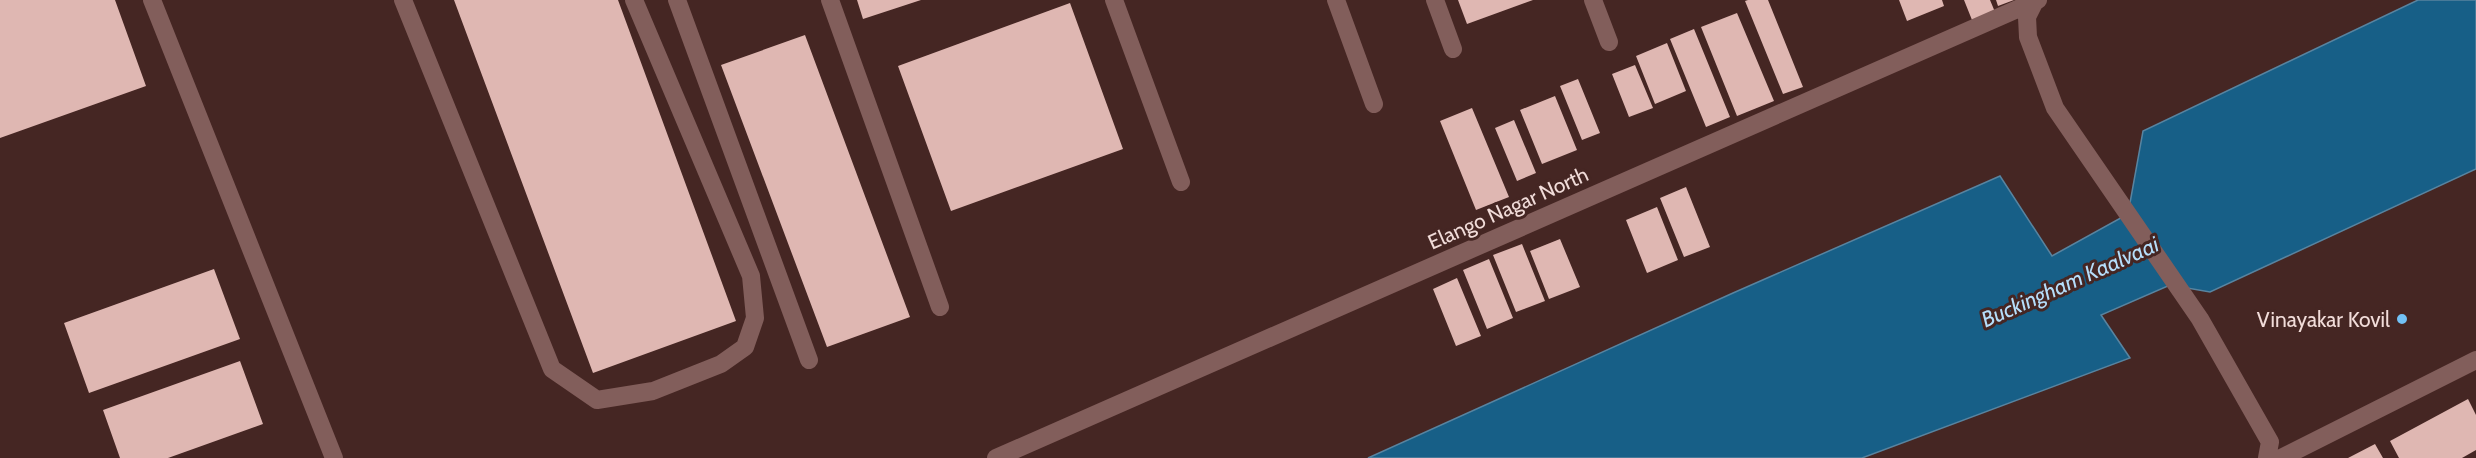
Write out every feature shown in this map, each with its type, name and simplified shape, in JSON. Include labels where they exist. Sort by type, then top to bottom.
[{"type":"street","points":[[152,0],[334,458]]},
{"type":"street","points":[[403,0],[552,369],[597,400],[653,391],[721,364],[745,346],[755,318],[751,276],[634,0]]},
{"type":"street","points":[[677,0],[809,360]]},
{"type":"street","points":[[830,0],[940,308]]},
{"type":"street","points":[[1114,0],[1181,182]]},
{"type":"street","points":[[1336,0],[1374,104]]},
{"type":"street","points":[[1435,0],[1454,50]]},
{"type":"street","points":[[1593,0],[1610,42]]},
{"type":"street","points":[[2036,1],[2027,17],[2028,37],[2055,108],[2200,319],[2270,442],[2267,458]]},
{"type":"street","name":"Elango Nagar North","points":[[996,458],[2036,1]]},
{"type":"street","points":[[2280,458],[2476,360]]},
{"type":"water","name":"Buckingham Kaalvaai","points":[[2418,0],[2476,0],[2476,169],[2210,292],[2170,285],[2101,315],[2130,358],[1862,458],[1368,458],[1733,293],[2000,176],[2052,256],[2128,214],[2143,131]]},
{"type":"building","points":[[0,0],[115,0],[146,86],[0,138]]},
{"type":"building","points":[[454,0],[618,0],[736,321],[593,373]]},
{"type":"building","points":[[857,0],[921,0],[863,19]]},
{"type":"building","points":[[1458,0],[1533,0],[1467,24]]},
{"type":"building","points":[[1768,0],[1803,87],[1783,94],[1745,1]]},
{"type":"building","points":[[1899,0],[1942,0],[1944,6],[1907,21]]},
{"type":"building","points":[[1964,0],[1990,0],[1995,12],[1972,20]]},
{"type":"building","points":[[1996,0],[2014,0],[1998,6]]},
{"type":"building","points":[[1070,3],[1123,149],[951,211],[898,66]]},
{"type":"building","points":[[1737,13],[1774,101],[1737,116],[1701,27]]},
{"type":"building","points":[[1694,29],[1730,117],[1706,127],[1670,39]]},
{"type":"building","points":[[805,35],[910,317],[827,347],[721,65]]},
{"type":"building","points":[[1667,43],[1686,91],[1655,104],[1636,56]]},
{"type":"building","points":[[1635,65],[1653,108],[1629,117],[1612,74]]},
{"type":"building","points":[[1578,79],[1600,133],[1582,140],[1560,86]]},
{"type":"building","points":[[1555,96],[1577,150],[1542,164],[1520,110]]},
{"type":"building","points":[[1472,108],[1509,197],[1476,210],[1440,121]]},
{"type":"building","points":[[1514,120],[1536,173],[1517,181],[1495,128]]},
{"type":"building","points":[[1686,187],[1710,247],[1684,257],[1660,198]]},
{"type":"building","points":[[1657,207],[1678,260],[1647,273],[1626,220]]},
{"type":"building","points":[[1560,239],[1580,287],[1549,299],[1530,251]]},
{"type":"building","points":[[1522,244],[1545,301],[1516,312],[1493,255]]},
{"type":"building","points":[[1489,259],[1513,318],[1487,329],[1463,270]]},
{"type":"building","points":[[214,269],[240,339],[89,393],[64,323]]},
{"type":"building","points":[[1457,278],[1481,336],[1456,346],[1433,289]]},
{"type":"building","points":[[240,361],[263,424],[168,458],[120,458],[103,410]]},
{"type":"building","points":[[2468,399],[2476,415],[2476,450],[2462,458],[2399,458],[2390,441]]},
{"type":"building","points":[[2375,444],[2383,458],[2348,458]]},
{"type":"place","name":"Vinayakar Kovil","points":[[2402,319]]}]
